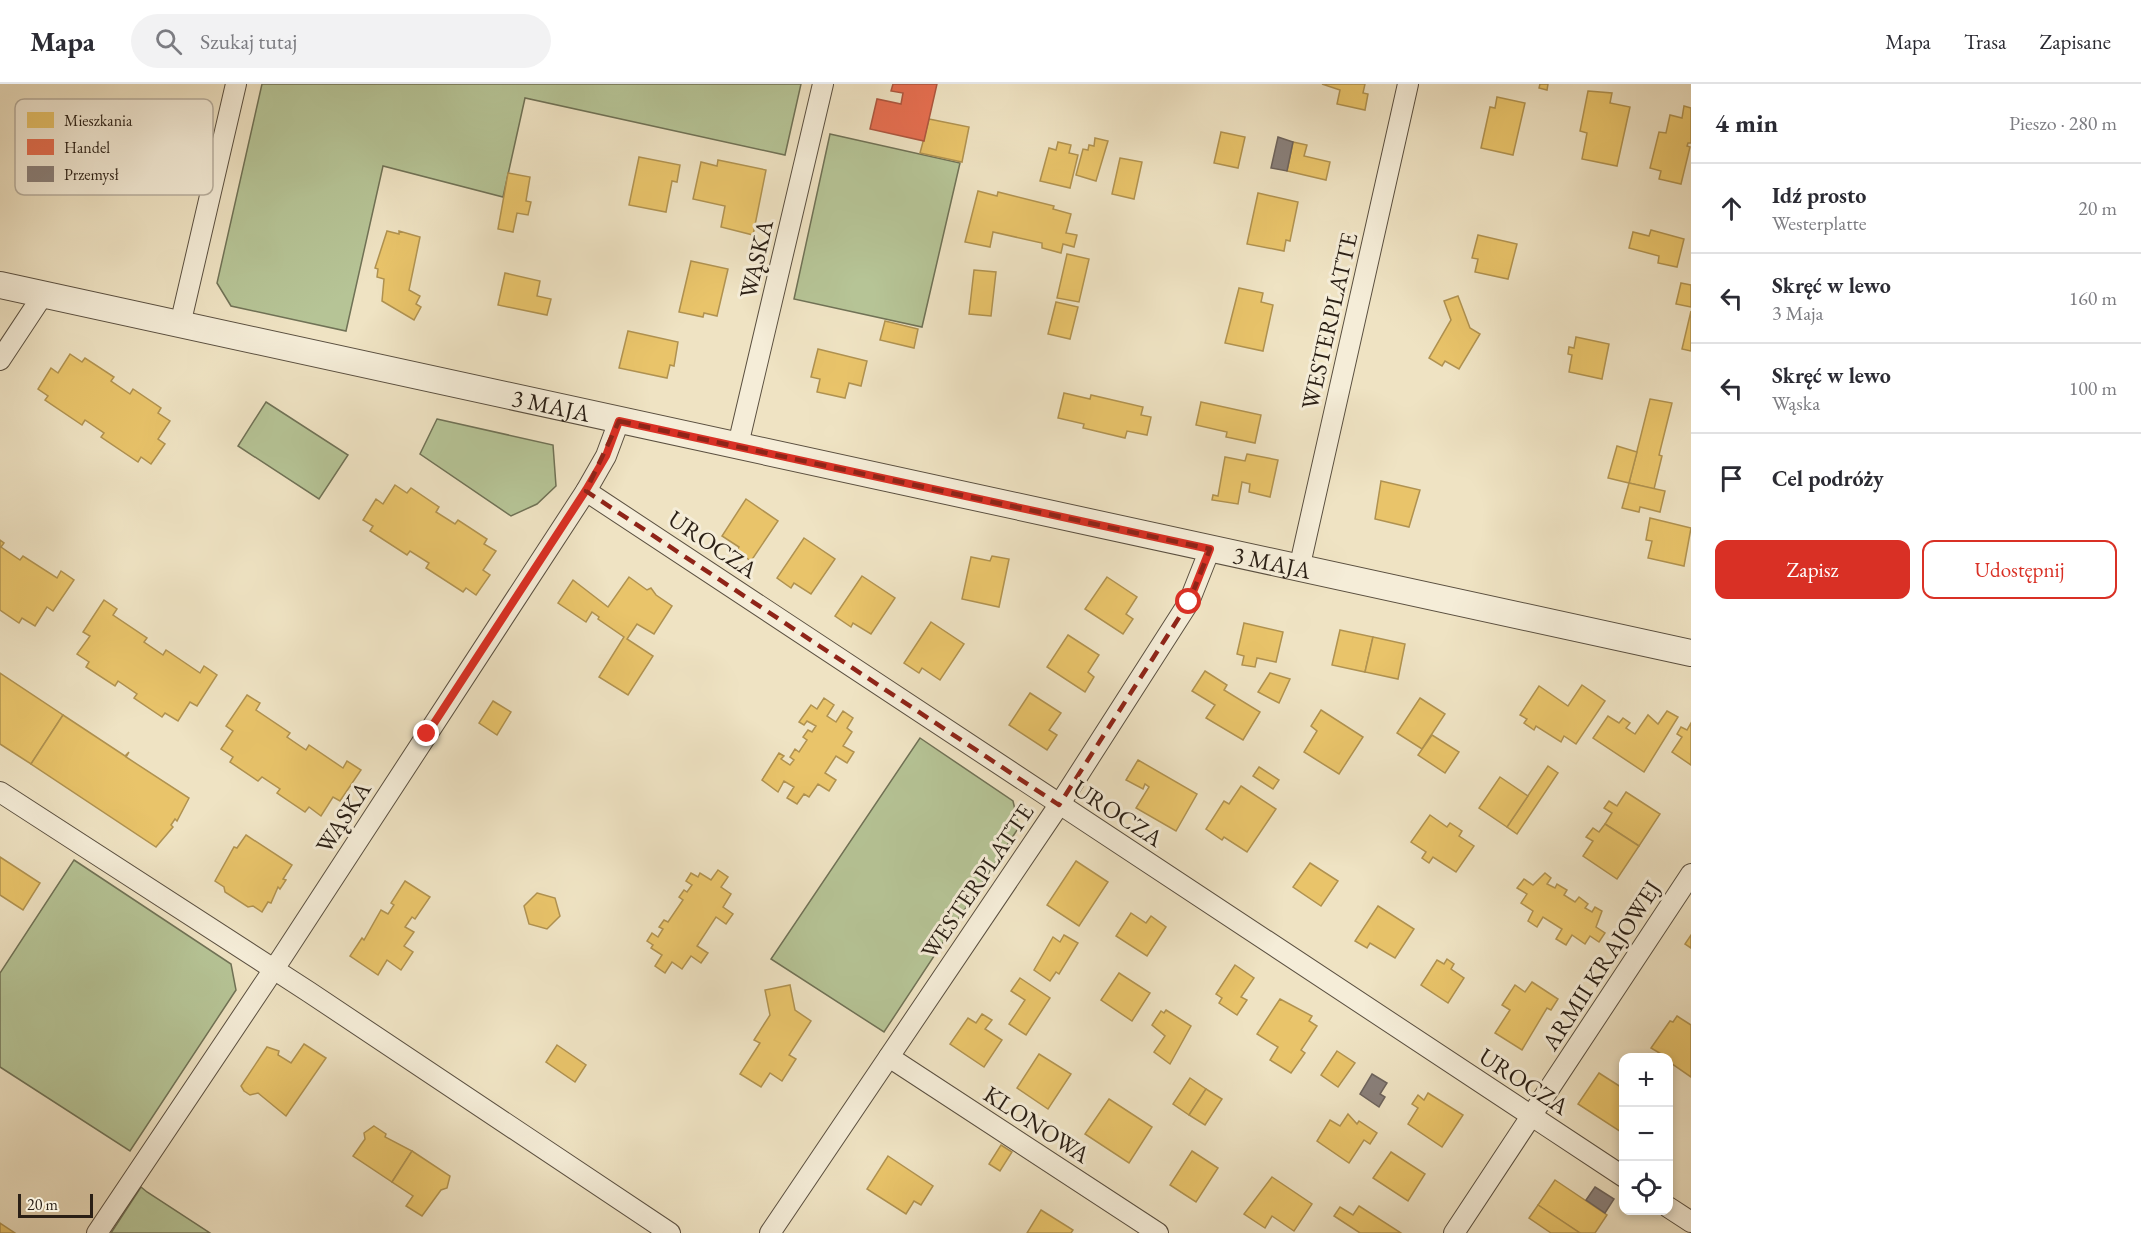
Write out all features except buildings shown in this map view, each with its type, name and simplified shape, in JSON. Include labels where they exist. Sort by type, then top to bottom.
[{"type":"street","points":[[213,183],[236,84]]},
{"type":"street","name":"WĄSKA","points":[[738,445],[823,84]]},
{"type":"street","name":"WESTERPLATTE","points":[[1299,569],[1408,84]]},
{"type":"street","points":[[180,326],[210,195]]},
{"type":"street","name":"3 MAJA","points":[[0,285],[1691,653]]},
{"type":"street","points":[[0,360],[43,295]]},
{"type":"street","name":"WĄSKA","points":[[97,1233],[273,969],[586,490],[606,456],[619,421]]},
{"type":"street","name":"UROCZA","points":[[586,490],[1619,1174]]},
{"type":"street","name":"WESTERPLATTE","points":[[771,1233],[1059,805],[1189,602],[1210,549]]},
{"type":"street","points":[[0,792],[273,969],[670,1233]]},
{"type":"street","name":"ARMII KRAJOWEJ","points":[[1454,1233],[1691,874]]},
{"type":"street","name":"KLONOWA","points":[[889,1057],[1158,1233]]},
{"type":"street","points":[[1673,1210],[1691,1222]]},
{"type":"highlighted area","points":[[619,421],[1210,549],[1189,602],[1059,805],[586,491]]},
{"type":"green space","points":[[262,84],[801,84],[785,155],[525,98],[503,197],[383,166],[346,331],[231,306],[217,283]]},
{"type":"green space","points":[[830,134],[960,163],[922,327],[794,299]]},
{"type":"green space","points":[[266,402],[348,455],[319,499],[238,446]]},
{"type":"green space","points":[[437,419],[553,445],[556,486],[537,504],[511,516],[420,454]]},
{"type":"green space","points":[[920,738],[1013,801],[1019,827],[884,1032],[771,959]]},
{"type":"green space","points":[[74,860],[231,964],[236,990],[130,1151],[0,1067],[0,973]]},
{"type":"green space","points":[[141,1187],[147,1192],[210,1233],[111,1233]]},
{"type":"route","points":[[427,734],[586,490],[606,456],[619,421],[1210,549],[1189,602]]}]
